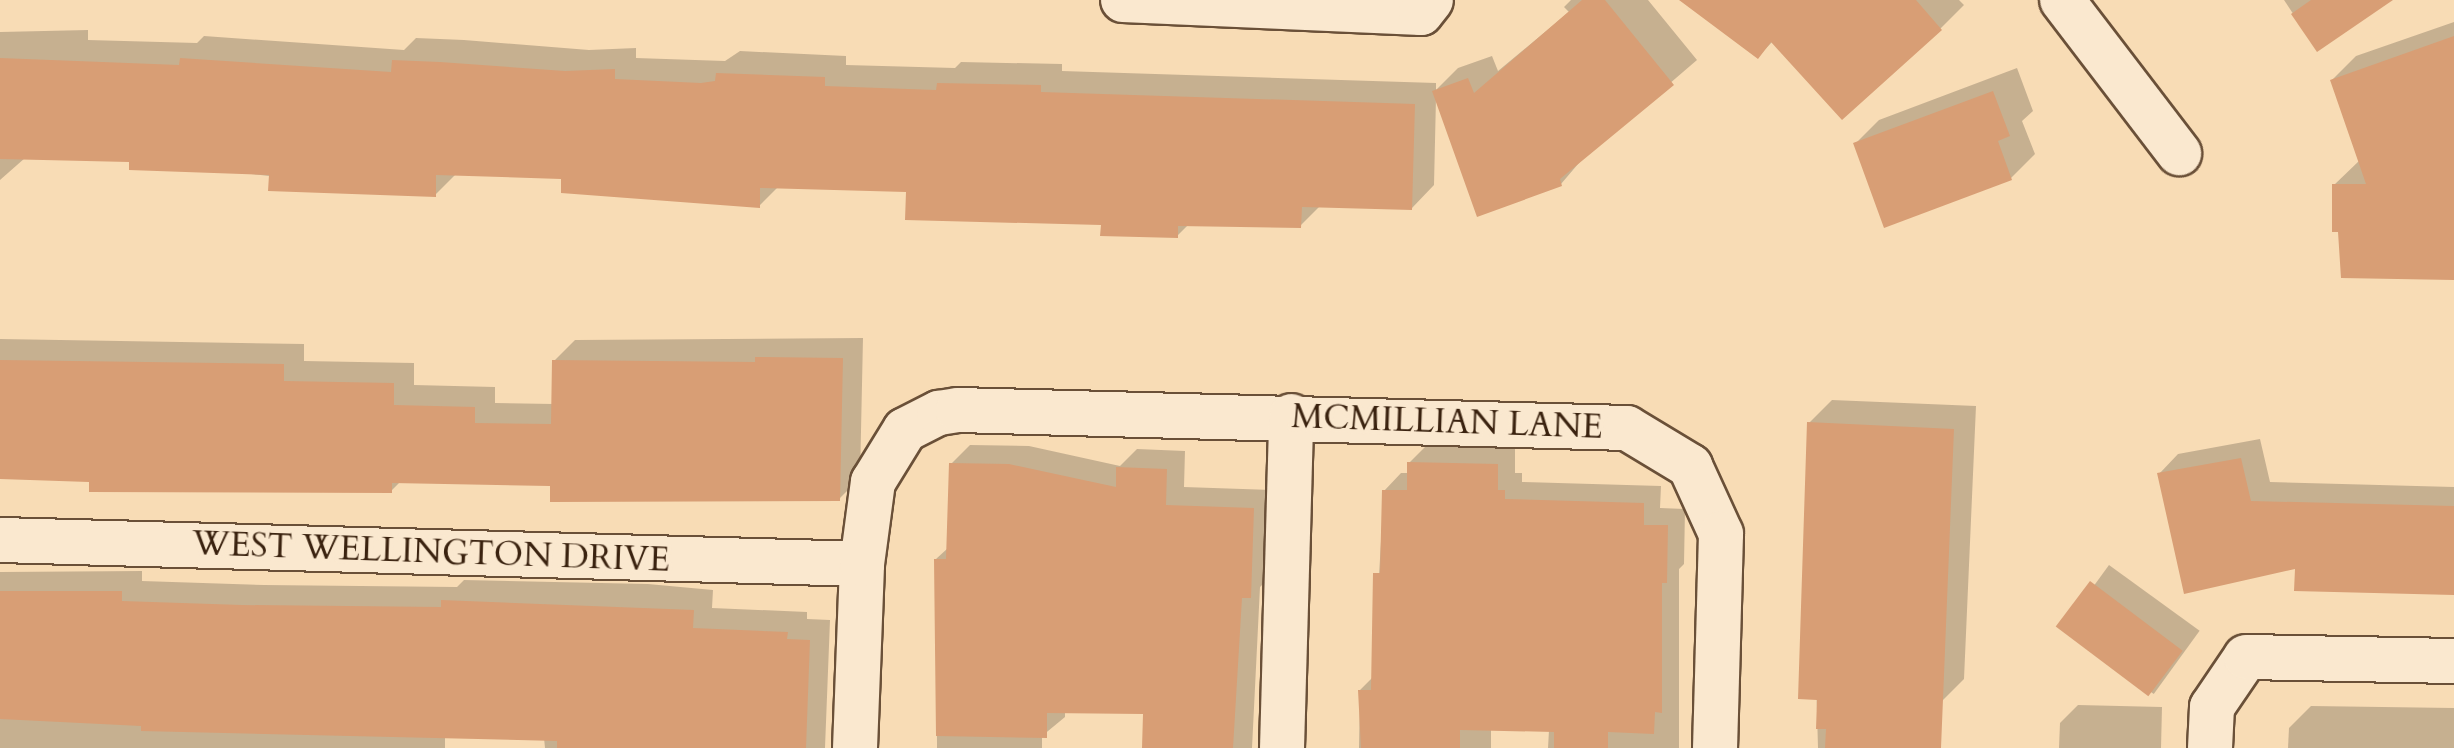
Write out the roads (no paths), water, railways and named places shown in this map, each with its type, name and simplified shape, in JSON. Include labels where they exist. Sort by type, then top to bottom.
[{"type":"street","points":[[1123,0],[1421,13],[1431,0]]},
{"type":"street","points":[[2062,0],[2179,153]]},
{"type":"street","name":"MCMILLIAN LANE","points":[[855,748],[862,564],[873,482],[905,430],[939,413],[958,410],[1291,416],[1627,428],[1690,466],[1721,534],[1715,748]]},
{"type":"street","points":[[1282,748],[1291,416]]},
{"type":"street","name":"WEST WELLINGTON DRIVE","points":[[0,540],[862,564]]},
{"type":"street","points":[[2210,748],[2212,707],[2246,657],[2454,661]]}]
